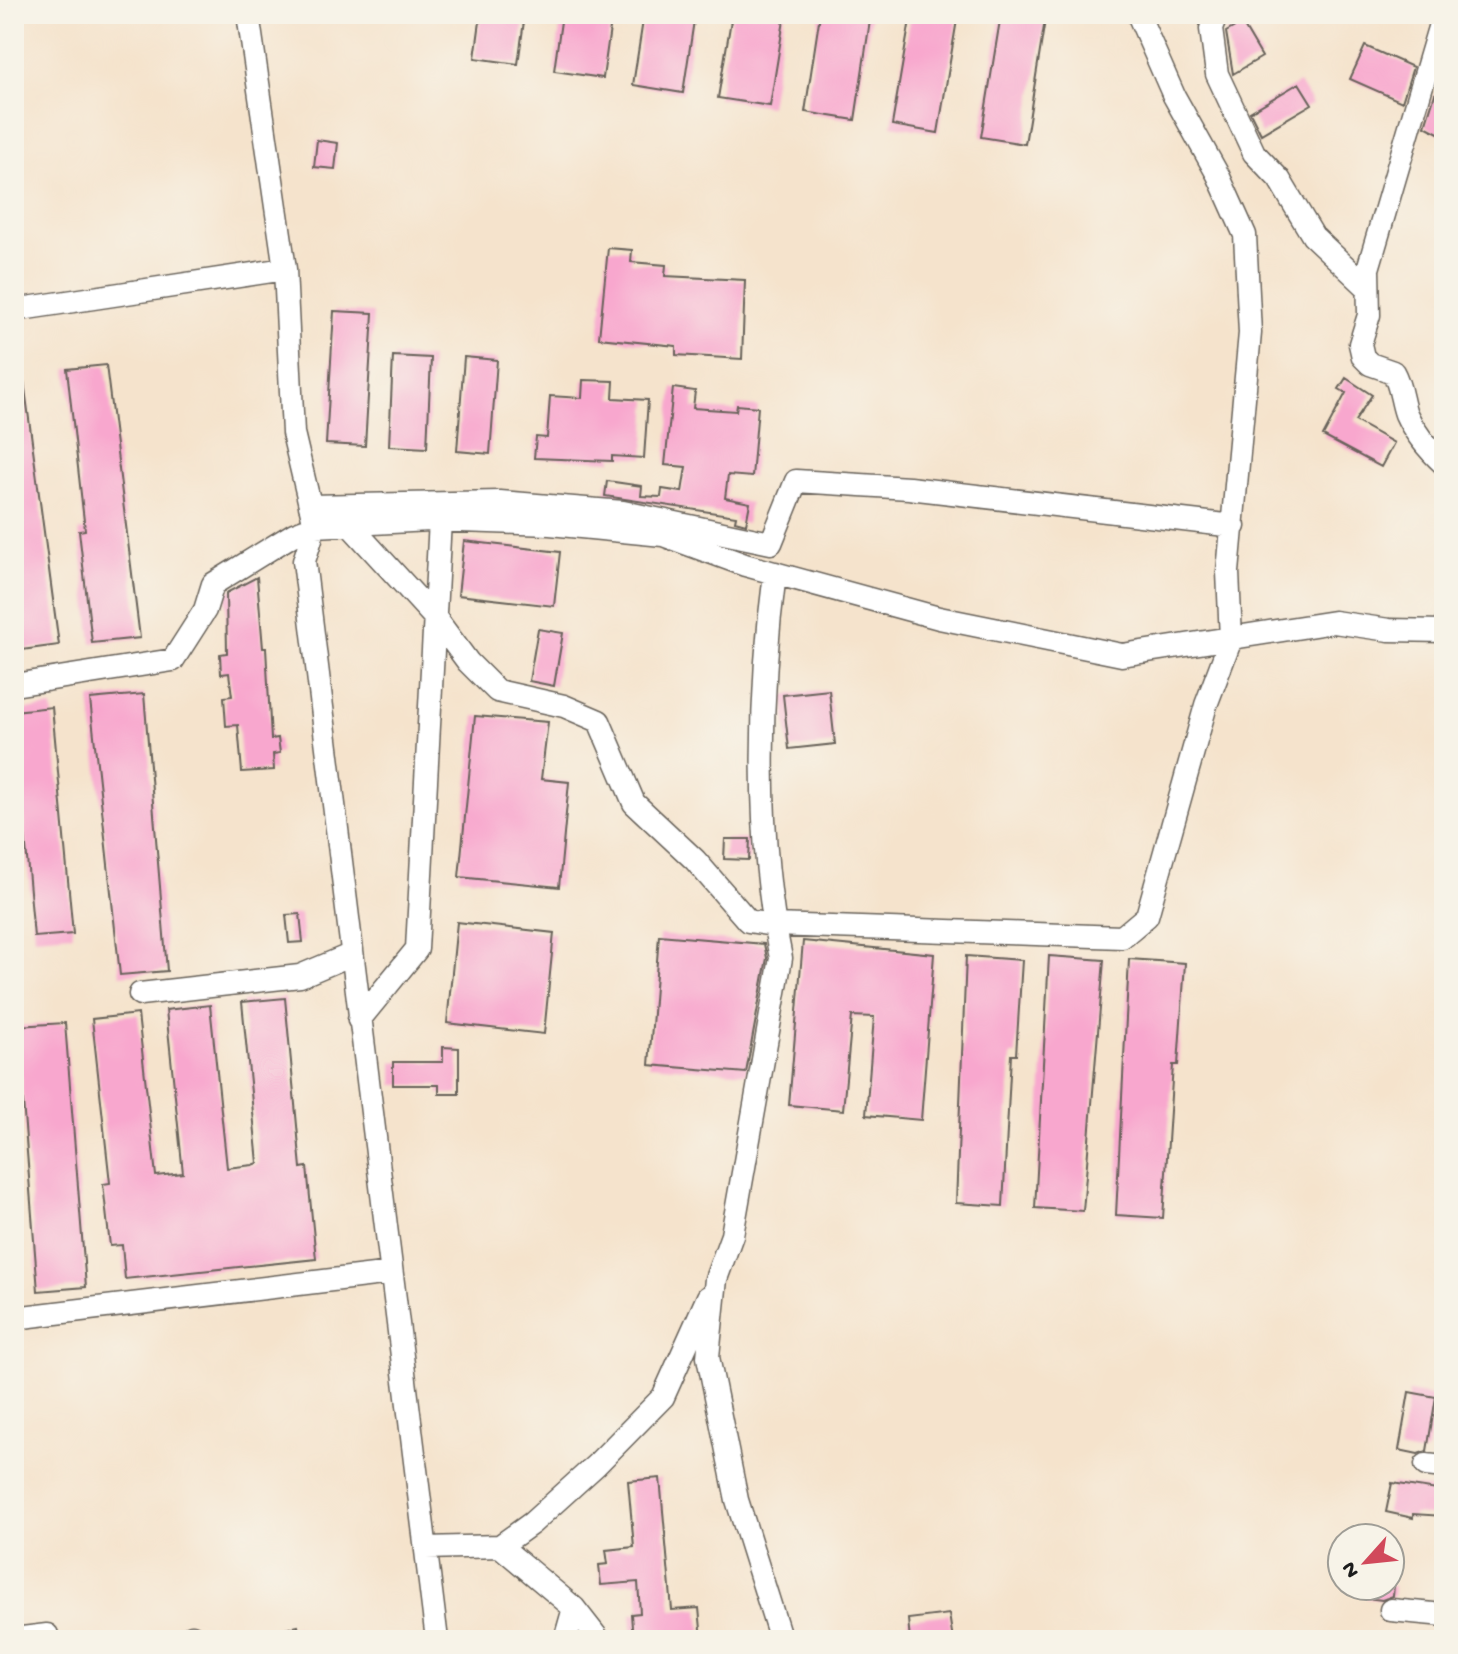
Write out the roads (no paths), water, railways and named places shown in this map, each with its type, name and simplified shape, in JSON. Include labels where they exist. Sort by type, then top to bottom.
[{"type":"street","points":[[248,14],[285,269],[293,433],[313,516],[304,561],[350,955],[437,1640]]},
{"type":"street","points":[[349,524],[437,620],[468,662],[497,691],[564,706],[599,721],[634,803],[695,860],[748,921],[774,925],[1122,937],[1147,916],[1206,705],[1231,639],[1228,572],[1250,333],[1245,235],[1218,175],[1174,96],[1138,14]]},
{"type":"street","points":[[1217,14],[1211,29],[1217,74],[1254,153],[1279,179],[1313,236],[1368,288]]},
{"type":"street","points":[[1443,14],[1368,269],[1369,315],[1360,344],[1363,357],[1393,372],[1403,390],[1405,411],[1423,444],[1444,464]]},
{"type":"street","points":[[14,310],[285,269]]},
{"type":"street","points":[[14,685],[173,660],[205,610],[213,584],[313,516],[500,502],[623,512],[771,543],[796,481],[909,488],[1234,526]]},
{"type":"street","points":[[313,516],[349,524],[440,520],[550,524],[663,535],[775,573],[939,618],[1122,655],[1334,622],[1389,630],[1444,631]]},
{"type":"street","points":[[359,1020],[417,949],[440,520]]},
{"type":"street","points":[[426,1548],[500,1546],[532,1523],[596,1465],[663,1397],[716,1279],[732,1235],[781,958],[774,925],[764,813],[768,628],[775,573]]},
{"type":"street","points":[[140,994],[300,976],[350,955]]},
{"type":"street","points":[[14,1318],[391,1273]]},
{"type":"street","points":[[716,1279],[708,1357],[737,1500],[781,1640]]},
{"type":"street","points":[[500,1546],[574,1608],[599,1640]]},
{"type":"street","points":[[565,1640],[574,1608]]},
{"type":"street","points":[[1391,1610],[1444,1615]]},
{"type":"street","points":[[14,1639],[47,1635],[48,1640]]}]
